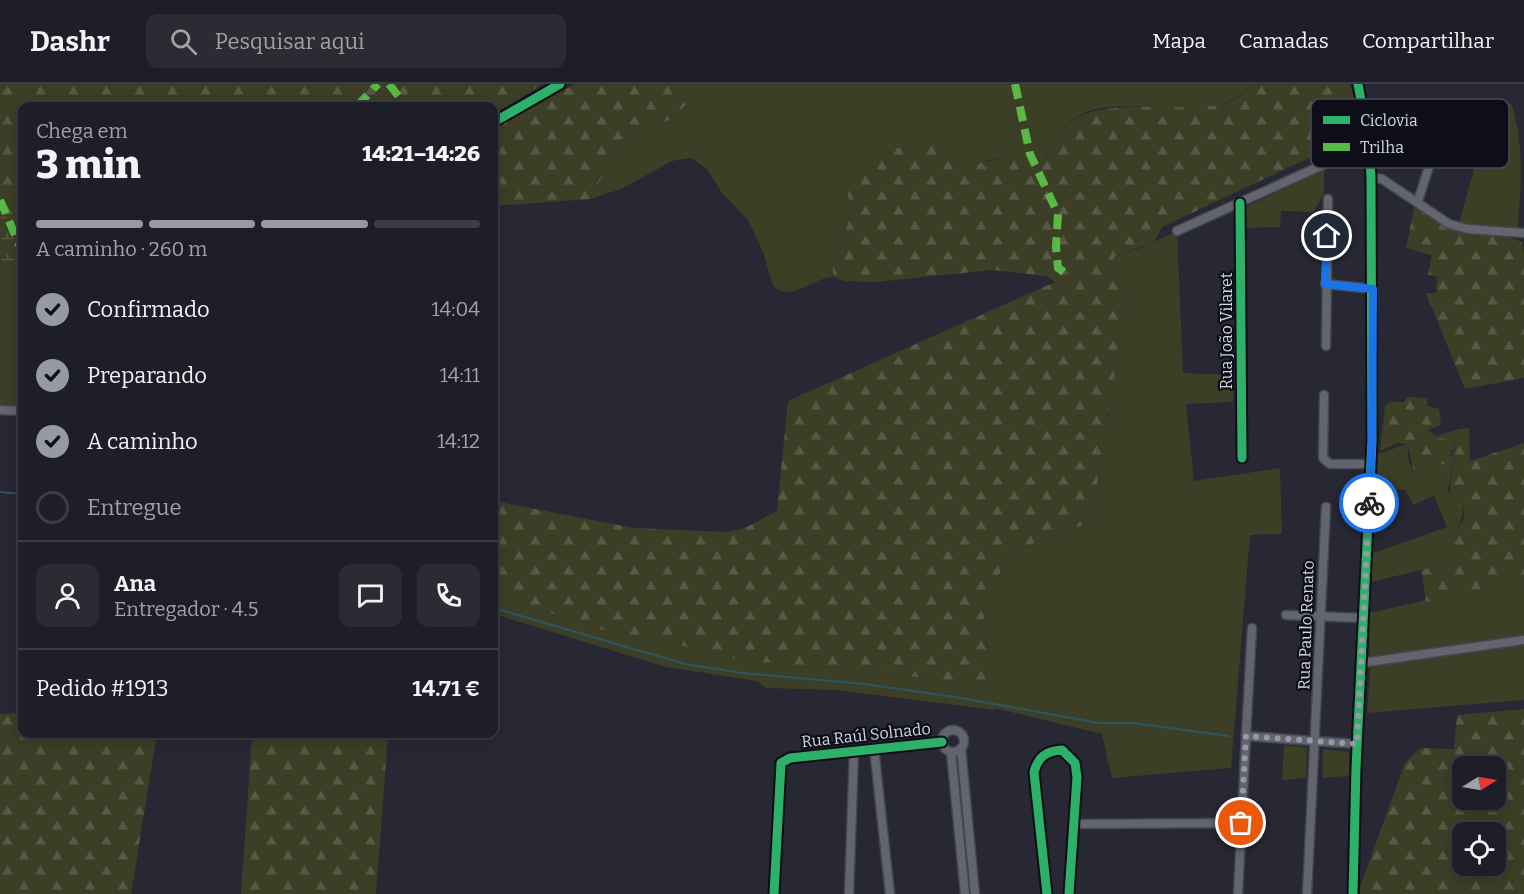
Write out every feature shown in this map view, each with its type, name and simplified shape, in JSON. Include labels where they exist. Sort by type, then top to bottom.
[{"type":"street","points":[[498,120],[560,84]]},
{"type":"street","points":[[1358,84],[1361,99]]},
{"type":"street","points":[[1177,231],[1316,168]]},
{"type":"street","points":[[1353,894],[1357,744],[1371,464],[1373,289],[1370,168]]},
{"type":"street","points":[[1418,201],[1429,168]]},
{"type":"street","points":[[1371,178],[1382,179],[1418,201],[1449,224],[1468,229],[1524,233]]},
{"type":"street","points":[[1326,346],[1325,284],[1328,199]]},
{"type":"street","name":"Rua João Vilaret","points":[[1240,202],[1242,458]]},
{"type":"street","points":[[1325,284],[1373,289]]},
{"type":"street","points":[[1324,395],[1323,458],[1330,464],[1371,464]]},
{"type":"street","points":[[0,410],[18,411]]},
{"type":"street","name":"Rua Paulo Renato","points":[[1307,894],[1326,507]]},
{"type":"street","points":[[1286,615],[1363,618]]},
{"type":"street","points":[[1238,894],[1252,628]]},
{"type":"street","points":[[1361,663],[1524,640]]},
{"type":"street","points":[[951,752],[944,748],[942,742],[946,733],[956,731],[963,739],[961,748],[975,894]]},
{"type":"street","points":[[1246,736],[1316,743],[1357,744]]},
{"type":"street","name":"Rua Raúl Solnado","points":[[774,894],[781,763],[790,758],[942,742]]},
{"type":"street","points":[[874,748],[890,894]]},
{"type":"street","points":[[951,752],[961,748]]},
{"type":"street","points":[[1047,894],[1034,772],[1037,761],[1053,750],[1062,750],[1075,763],[1069,894]]},
{"type":"street","points":[[849,894],[854,751]]},
{"type":"street","points":[[951,752],[965,894]]},
{"type":"street","points":[[1073,824],[1241,823]]},
{"type":"green space","points":[[0,84],[543,84],[498,112],[498,102],[18,102],[18,242],[0,203]]},
{"type":"green space","points":[[575,84],[673,84],[686,105],[671,119],[621,140],[590,199],[498,206],[498,126]]},
{"type":"green space","points":[[673,84],[1255,84],[1228,102],[1210,108],[1122,107],[1101,108],[1082,114],[1062,131],[1037,173],[998,158],[974,164],[951,149],[847,192],[850,204],[849,221],[837,248],[833,263],[833,277],[788,292],[780,291],[773,286],[763,252],[748,220],[722,193],[706,168],[691,158],[672,161],[621,189],[590,199],[621,140],[671,119],[686,105]]},
{"type":"green space","points":[[1255,84],[1350,84],[1354,99],[1311,99],[1311,157],[1162,227],[1154,242],[1114,257],[1125,313],[1091,522],[1007,553],[982,624],[994,675],[994,688],[880,672],[738,660],[704,650],[588,627],[498,593],[498,502],[633,528],[725,532],[745,528],[777,511],[788,401],[1055,282],[1047,276],[992,270],[876,282],[844,281],[833,277],[833,263],[837,248],[849,221],[850,204],[847,192],[864,166],[891,149],[929,144],[951,149],[974,164],[1014,156],[1034,162],[1037,172],[1063,130],[1080,116],[1098,110],[1118,108],[1206,107],[1228,103]]},
{"type":"green space","points":[[1511,103],[1515,117],[1520,149],[1520,198],[1517,230],[1459,223],[1474,168],[1509,168],[1509,104]]},
{"type":"green space","points":[[1324,170],[1324,193],[1314,212],[1281,211],[1280,227],[1246,228],[1246,207]]},
{"type":"green space","points":[[0,202],[18,242],[18,272],[0,276]]},
{"type":"green space","points":[[1415,204],[1446,226],[1500,234],[1522,242],[1524,253],[1524,378],[1465,389],[1426,293],[1436,293],[1437,277],[1428,275],[1432,255],[1406,248]]},
{"type":"green space","points":[[1177,231],[1183,373],[1234,375],[1233,402],[1186,404],[1194,481],[1280,468],[1282,534],[1250,535],[1231,768],[1112,778],[1102,734],[994,708],[994,710],[836,690],[766,688],[756,681],[666,667],[498,615],[498,591],[994,674],[982,624],[1007,553],[1091,522],[1125,313],[1114,257],[1143,247]]},
{"type":"green space","points":[[18,272],[18,407],[0,405],[0,276]]},
{"type":"green space","points":[[1408,397],[1427,398],[1427,406],[1439,409],[1441,425],[1428,430],[1439,438],[1450,440],[1452,459],[1447,465],[1438,464],[1423,473],[1414,472],[1407,444],[1398,443],[1380,451],[1385,406],[1390,402],[1404,402]]},
{"type":"green space","points":[[1469,428],[1470,461],[1524,443],[1524,578],[1426,602],[1421,570],[1446,564],[1450,540],[1464,518],[1464,505],[1456,509],[1450,482],[1455,458],[1454,440],[1461,432],[1459,429]]},
{"type":"green space","points":[[1459,429],[1461,431],[1454,441],[1455,454],[1448,489],[1456,509],[1464,504],[1446,564],[1371,582],[1373,553],[1447,527],[1434,496],[1413,505],[1406,490],[1376,488],[1378,454],[1407,444],[1409,462],[1413,471],[1438,464],[1447,465],[1452,459],[1453,451],[1437,436]]},
{"type":"green space","points":[[1524,578],[1524,700],[1367,713],[1370,677],[1369,613]]},
{"type":"green space","points":[[1524,709],[1524,894],[1360,894],[1360,887],[1405,763],[1420,748],[1454,749],[1457,715]]},
{"type":"green space","points":[[18,713],[18,738],[156,738],[131,894],[0,894],[0,714]]},
{"type":"green space","points":[[252,738],[388,738],[376,894],[241,894]]},
{"type":"green space","points":[[1284,745],[1307,748],[1306,778],[1282,780]]},
{"type":"green space","points":[[1323,749],[1349,752],[1349,776],[1322,778]]},
{"type":"waterway","points":[[0,492],[18,494]]},
{"type":"waterway","points":[[498,609],[685,664],[742,673],[864,684],[955,697],[1099,723],[1132,723],[1229,736]]},
{"type":"marked path","points":[[361,102],[378,84]]},
{"type":"marked path","points":[[389,84],[403,102]]},
{"type":"marked path","points":[[1015,84],[1030,154],[1058,214],[1056,247],[1058,268],[1068,275]]},
{"type":"marked path","points":[[0,200],[18,242]]},
{"type":"cycle path","points":[[498,120],[560,84]]},
{"type":"cycle path","points":[[1358,84],[1361,99]]},
{"type":"cycle path","points":[[1353,894],[1356,768],[1372,441],[1370,168]]},
{"type":"cycle path","points":[[1240,203],[1242,458]]},
{"type":"cycle path","points":[[774,894],[781,763],[790,758],[942,742]]},
{"type":"cycle path","points":[[1047,894],[1034,772],[1038,762],[1044,756],[1062,750],[1075,763],[1077,777],[1069,894]]},
{"type":"way so far","points":[[1241,823],[1246,736],[1316,743],[1357,744],[1369,503]]},
{"type":"route","points":[[1327,236],[1325,284],[1373,289],[1372,441],[1369,503]]}]
